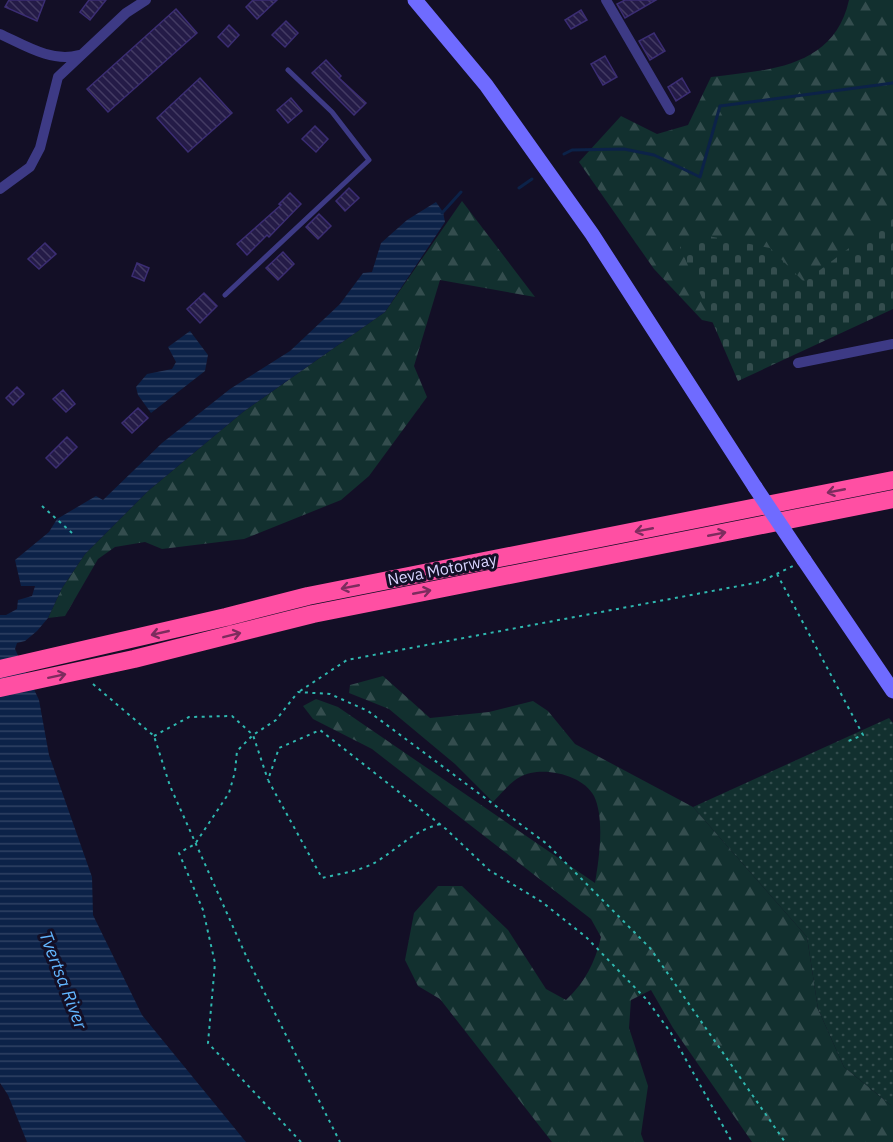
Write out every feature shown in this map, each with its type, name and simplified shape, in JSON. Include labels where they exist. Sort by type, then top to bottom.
[{"type":"highway","name":"Neva Motorway","points":[[0,669],[127,641],[308,596],[893,480]]},
{"type":"highway","name":"Neva Motorway","points":[[0,688],[134,659],[313,614],[893,499]]},
{"type":"main road","points":[[415,0],[486,85],[592,234],[755,487],[893,691]]},
{"type":"street","points":[[0,189],[30,167],[40,147],[58,77],[126,13],[146,0]]},
{"type":"street","points":[[606,0],[670,110]]},
{"type":"street","points":[[0,34],[45,54],[73,57],[80,55]]},
{"type":"street","points":[[798,363],[893,344]]},
{"type":"lane","points":[[225,295],[369,160],[332,112],[288,70]]},
{"type":"path","points":[[42,506],[72,533]]},
{"type":"path","points":[[301,1142],[208,1043],[215,963],[203,910],[178,854],[195,844],[229,793],[235,772],[237,751],[253,735],[276,720],[298,692],[347,660],[746,585],[777,574],[804,560]]},
{"type":"path","points":[[777,574],[863,735],[846,742]]},
{"type":"path","points":[[93,684],[154,736],[170,786],[247,958],[340,1142]]},
{"type":"path","points":[[298,692],[330,694],[368,711],[548,844],[650,948],[785,1142]]},
{"type":"path","points":[[154,736],[189,717],[232,716],[253,735],[268,780],[322,878],[375,863],[404,839],[425,828],[440,824]]},
{"type":"path","points":[[268,780],[279,748],[320,730],[440,824],[489,870],[542,902],[586,937],[646,1000],[670,1033],[732,1142]]},
{"type":"green space","points":[[849,0],[893,0],[893,288],[747,330],[702,320],[654,269],[579,162],[621,116],[657,134],[688,125],[711,77],[776,67],[814,52],[829,40],[841,23]]},
{"type":"green space","points":[[462,201],[535,297],[440,280],[414,366],[427,397],[369,476],[341,500],[244,539],[162,549],[145,542],[115,547],[98,559],[65,616],[48,618],[62,588],[85,554],[148,491],[243,412],[385,312]]},
{"type":"green space","points":[[893,215],[893,309],[738,381],[680,247],[708,236],[770,248],[804,282]]},
{"type":"green space","points":[[383,676],[430,718],[489,712],[533,701],[548,711],[575,744],[693,807],[807,937],[818,1009],[844,1067],[893,1107],[893,1142],[752,1142],[673,1028],[651,990],[631,1000],[629,1028],[648,1086],[641,1134],[644,1142],[552,1142],[440,999],[418,986],[405,960],[414,913],[438,886],[462,886],[508,930],[546,989],[566,1000],[584,979],[599,946],[601,937],[591,919],[372,749],[313,719],[303,706],[316,699],[338,707],[595,883],[600,827],[594,796],[581,782],[571,777],[538,772],[528,773],[516,779],[493,802],[455,764],[389,709],[349,693],[350,685]]},
{"type":"green space","points":[[889,718],[893,723],[893,1107],[844,1067],[818,1009],[807,937],[693,807]]},
{"type":"water","name":"Tvertsa River","points":[[436,202],[443,212],[445,222],[385,312],[243,412],[148,491],[85,554],[62,588],[48,618],[37,631],[25,641],[17,643],[15,649],[39,700],[49,755],[92,877],[93,915],[142,1015],[246,1142],[27,1142],[8,1095],[0,1083],[0,615],[6,615],[17,609],[18,600],[32,596],[35,586],[21,586],[15,560],[49,532],[57,519],[96,496],[103,500],[162,443],[230,389],[290,351],[340,304],[363,273],[372,272],[381,243],[407,220]]},
{"type":"water","points":[[190,331],[208,355],[205,371],[151,413],[138,395],[136,387],[147,374],[172,369],[176,362],[168,347]]},
{"type":"building","points":[[9,0],[45,0],[37,21],[5,7]]},
{"type":"building","points":[[89,0],[106,0],[90,20],[80,12]]},
{"type":"building","points":[[253,0],[277,0],[257,19],[246,7]]},
{"type":"building","points":[[625,0],[656,0],[625,18],[617,4]]},
{"type":"building","points":[[176,9],[197,33],[108,112],[87,89]]},
{"type":"building","points":[[581,10],[587,20],[571,29],[565,20]]},
{"type":"building","points":[[286,21],[298,33],[285,47],[272,35]]},
{"type":"building","points":[[229,25],[239,35],[228,47],[218,37]]},
{"type":"building","points":[[654,33],[665,51],[650,60],[639,41]]},
{"type":"building","points":[[605,56],[617,77],[603,85],[591,64]]},
{"type":"building","points":[[326,60],[341,76],[339,78],[366,103],[354,115],[312,73]]},
{"type":"building","points":[[200,78],[232,113],[188,152],[157,118]]},
{"type":"building","points":[[682,78],[690,92],[676,101],[668,87]]},
{"type":"building","points":[[291,98],[302,111],[288,123],[277,110]]},
{"type":"building","points":[[315,126],[328,139],[316,152],[302,139]]},
{"type":"building","points":[[349,188],[359,198],[345,211],[336,201]]},
{"type":"building","points":[[290,193],[301,204],[269,237],[267,235],[247,255],[237,244],[281,205],[279,204]]},
{"type":"building","points":[[319,214],[331,226],[318,239],[306,227]]},
{"type":"building","points":[[45,243],[56,254],[39,269],[28,259]]},
{"type":"building","points":[[283,252],[294,264],[278,280],[266,268]]},
{"type":"building","points":[[137,263],[149,268],[144,281],[132,276]]},
{"type":"building","points":[[204,293],[217,306],[200,323],[187,309]]},
{"type":"building","points":[[17,387],[24,394],[13,405],[6,398]]},
{"type":"building","points":[[63,390],[75,404],[66,412],[53,399]]},
{"type":"building","points":[[138,408],[148,418],[132,433],[122,423]]},
{"type":"building","points":[[67,437],[77,447],[56,468],[46,458]]},
{"type":"waterway","points":[[564,154],[572,150],[624,149],[654,155],[700,177],[720,106],[893,83]]},
{"type":"waterway","points":[[519,188],[532,179]]},
{"type":"waterway","points":[[442,213],[461,192]]}]
